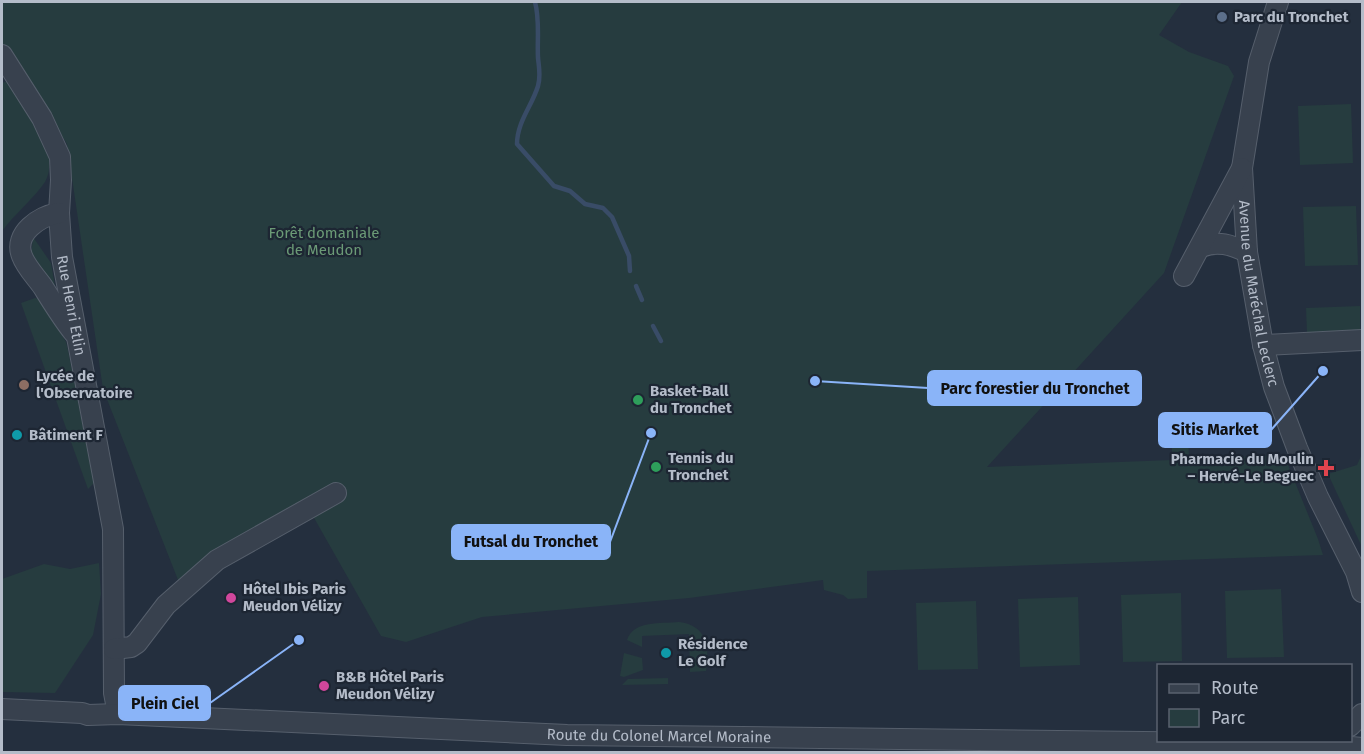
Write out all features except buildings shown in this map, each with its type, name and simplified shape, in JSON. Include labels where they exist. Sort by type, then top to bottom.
[{"type":"street","name":"Avenue du Maréchal Leclerc","points":[[1278,2],[1259,62],[1242,168],[1248,252],[1263,345],[1275,387],[1297,448],[1333,531],[1359,577],[1362,592]]},
{"type":"street","name":"Rue Henri Etlin","points":[[2,55],[42,118],[60,157],[59,213],[62,257],[113,529],[114,693],[118,714]]},
{"type":"street","points":[[1184,276],[1242,168]]},
{"type":"street","points":[[59,213],[41,218],[31,226],[23,235],[21,254],[61,318],[76,335]]},
{"type":"street","points":[[1201,247],[1212,242],[1230,245],[1248,252]]},
{"type":"street","points":[[1263,345],[1362,340]]},
{"type":"street","points":[[114,649],[131,647],[137,643],[166,605],[217,560],[336,493]]},
{"type":"street","name":"Route du Colonel Marcel Moraine","points":[[2,710],[567,735],[1157,740]]},
{"type":"street","name":"Route du Colonel Marcel Moraine","points":[[1321,742],[1362,748]]},
{"type":"green space","name":"Forêt domaniale de Meudon","points":[[2,2],[1182,2],[1159,35],[1189,52],[1228,66],[1234,76],[1164,273],[987,467],[1172,460],[1172,433],[1188,433],[1189,459],[1284,455],[1323,555],[867,571],[867,598],[848,599],[843,595],[824,590],[823,580],[689,598],[482,617],[406,642],[381,636],[313,516],[180,585],[103,389],[67,144],[2,44]]},
{"type":"green space","points":[[8,81],[39,130],[49,157],[49,170],[45,182],[2,231],[2,83]]},
{"type":"green space","points":[[1351,104],[1353,163],[1300,165],[1298,106]]},
{"type":"green space","points":[[1356,206],[1358,265],[1305,266],[1303,207]]},
{"type":"green space","points":[[33,237],[51,263],[59,309],[31,256]]},
{"type":"green space","points":[[35,298],[41,299],[66,342],[94,483],[88,489],[21,303]]},
{"type":"green space","points":[[1360,306],[1360,331],[1307,333],[1306,308]]},
{"type":"green space","points":[[1362,454],[1362,547],[1328,474],[1357,465]]},
{"type":"green space","points":[[99,563],[101,594],[93,635],[55,693],[2,692],[2,579],[44,564],[70,569]]},
{"type":"green space","points":[[1281,589],[1284,657],[1227,658],[1225,591]]},
{"type":"green space","points":[[1181,593],[1182,661],[1123,662],[1121,595]]},
{"type":"green space","points":[[1078,597],[1080,665],[1020,667],[1018,599]]},
{"type":"green space","points":[[976,601],[978,669],[918,670],[916,603]]},
{"type":"green space","points":[[679,622],[696,628],[701,633],[707,646],[706,671],[690,672],[689,634],[642,636],[642,647],[627,640],[635,629],[642,626]]},
{"type":"green space","points":[[624,653],[642,658],[643,670],[624,677],[620,676]]},
{"type":"green space","points":[[668,678],[668,684],[622,685],[628,679]]},
{"type":"waterway","points":[[535,2],[540,72],[538,86],[519,128],[517,144],[554,186],[570,191],[585,204],[603,208],[612,217],[629,256],[630,271]]},
{"type":"waterway","points":[[636,286],[642,300]]},
{"type":"waterway","points":[[653,326],[661,341]]},
{"type":"place","name":"Parc du Tronchet","points":[[1222,17]]},
{"type":"place","name":"Sitis Market","points":[[1323,371]]},
{"type":"place","name":"Parc forestier du Tronchet","points":[[815,381]]},
{"type":"place","name":"Lycée de l'Observatoire","points":[[24,385]]},
{"type":"place","name":"Basket-Ball du Tronchet","points":[[638,400]]},
{"type":"place","name":"Futsal du Tronchet","points":[[651,433]]},
{"type":"place","name":"Bâtiment F","points":[[17,435]]},
{"type":"place","name":"Tennis du Tronchet","points":[[656,467]]},
{"type":"place","name":"Pharmacie du Moulin – Hervé-Le Beguec","points":[[1326,468]]},
{"type":"place","name":"Hôtel Ibis Paris Meudon Vélizy","points":[[231,598]]},
{"type":"place","name":"Plein Ciel","points":[[299,640]]},
{"type":"place","name":"Résidence Le Golf","points":[[666,653]]},
{"type":"place","name":"B&B Hôtel Paris Meudon Vélizy","points":[[324,686]]}]
